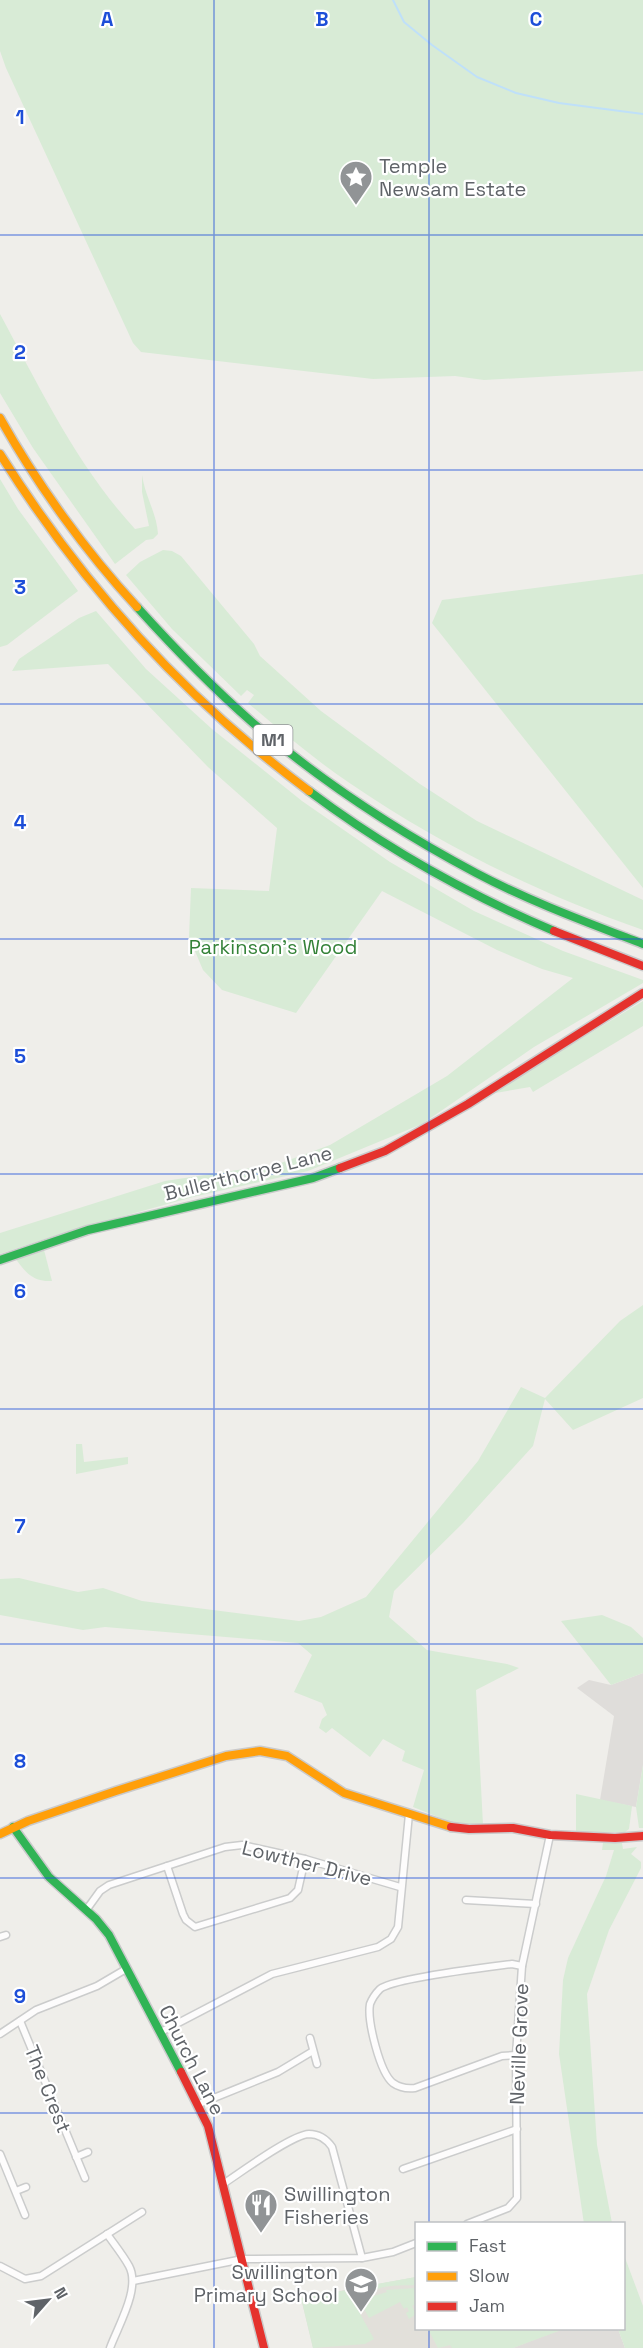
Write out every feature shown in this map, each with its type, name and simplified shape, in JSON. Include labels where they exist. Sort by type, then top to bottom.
[{"type":"main road","name":"M1","points":[[0,418],[46,492],[99,564],[144,617],[194,670],[263,732],[370,812],[440,855],[512,892],[576,920],[643,944]]},
{"type":"main road","name":"M1","points":[[0,454],[34,507],[80,570],[149,651],[243,740],[329,808],[421,866],[484,899],[562,935],[643,966]]},
{"type":"main road","name":"Bullerthorpe Lane","points":[[0,1260],[88,1230],[313,1178],[385,1151],[468,1104],[641,994]]},
{"type":"main road","points":[[0,1834],[13,1827],[116,1791],[226,1756],[260,1751],[287,1756],[344,1792],[456,1828],[500,1827],[550,1836],[615,1838],[643,1836]]},
{"type":"main road","name":"Church Lane","points":[[13,1827],[38,1865],[54,1883],[87,1909],[109,1935],[199,2104],[211,2136],[264,2348]]},
{"type":"street","points":[[161,2032],[272,1974],[386,1944],[391,1940],[398,1927],[400,1887],[409,1814]]},
{"type":"street","name":"Neville Grove","points":[[470,2222],[508,2208],[515,2202],[517,2193],[516,2055],[522,1966],[550,1836]]},
{"type":"street","name":"Lowther Drive","points":[[87,1909],[100,1891],[109,1885],[225,1847],[242,1845],[304,1859],[400,1887]]},
{"type":"street","points":[[167,1866],[183,1914],[186,1920],[195,1927],[290,1898],[298,1890],[304,1859]]},
{"type":"street","points":[[466,1900],[536,1904]]},
{"type":"street","points":[[516,2055],[502,2056],[415,2088],[400,2087],[388,2078],[382,2066],[371,2019],[370,2004],[379,1990],[399,1982],[512,1964],[522,1966]]},
{"type":"street","points":[[2,2029],[47,2005],[89,1989],[126,1969]]},
{"type":"street","name":"The Crest","points":[[20,2021],[85,2178]]},
{"type":"street","points":[[310,2038],[317,2064]]},
{"type":"street","points":[[199,2104],[278,2072],[313,2051]]},
{"type":"street","points":[[404,2169],[517,2129]]},
{"type":"street","points":[[223,2184],[296,2138],[309,2134],[322,2137],[332,2147],[362,2258]]},
{"type":"street","name":"The Crest","points":[[76,2157],[88,2152]]},
{"type":"street","points":[[0,2154],[25,2215]]},
{"type":"street","points":[[15,2191],[26,2187]]},
{"type":"street","points":[[0,2266],[17,2276],[33,2279],[142,2212]]},
{"type":"street","points":[[107,2234],[129,2266],[133,2281],[132,2292],[113,2347]]},
{"type":"street","points":[[133,2281],[243,2259],[362,2258],[393,2252],[415,2244]]},
{"type":"shaded area","points":[[643,1673],[643,1765],[636,1807],[600,1800],[614,1716],[577,1688],[589,1680],[611,1685]]},
{"type":"shaded area","name":"Swillington Primary School","points":[[415,2277],[415,2330],[561,2330],[513,2348],[313,2348],[301,2298]]},
{"type":"shaded area","points":[[559,2330],[618,2330],[625,2348],[513,2348]]},
{"type":"green space","name":"Temple Newsam Estate","points":[[0,0],[643,0],[643,371],[484,380],[455,376],[373,379],[141,352],[133,343],[6,68],[0,51]]},
{"type":"green space","points":[[0,314],[77,453],[114,505],[135,529],[149,526],[142,492],[142,475],[156,519],[158,534],[153,539],[146,540],[115,564],[33,448],[0,393]]},
{"type":"green space","points":[[0,479],[18,509],[78,591],[7,645],[0,647]]},
{"type":"green space","points":[[163,550],[172,551],[181,556],[254,644],[260,656],[321,711],[420,784],[477,821],[643,900],[643,930],[567,901],[456,848],[385,807],[298,745],[248,703],[254,695],[247,690],[241,696],[172,629],[126,575],[140,562]]},
{"type":"green space","points":[[643,574],[643,888],[432,623],[442,600]]},
{"type":"green space","name":"Parkinson's Wood","points":[[96,611],[146,669],[212,729],[302,801],[390,862],[474,911],[563,951],[643,980],[643,983],[534,1047],[422,1124],[308,1171],[193,1197],[66,1232],[0,1254],[0,1233],[165,1181],[278,1164],[330,1145],[447,1076],[573,978],[542,969],[497,950],[382,891],[296,1013],[222,990],[203,970],[189,937],[191,888],[269,891],[277,828],[208,767],[108,664],[12,671],[19,659],[79,618]]},
{"type":"green space","points":[[643,1001],[643,1026],[533,1092],[530,1087],[490,1094]]},
{"type":"green space","points":[[44,1250],[52,1281],[30,1276],[15,1258]]},
{"type":"green space","points":[[643,1305],[643,1398],[573,1430],[545,1399],[533,1446],[463,1523],[394,1591],[389,1617],[427,1650],[519,1668],[476,1690],[483,1825],[453,1823],[413,1807],[424,1770],[402,1761],[405,1751],[383,1739],[370,1757],[332,1728],[326,1733],[319,1728],[322,1719],[327,1715],[322,1703],[294,1692],[312,1655],[298,1643],[105,1627],[83,1630],[0,1615],[0,1579],[19,1578],[78,1592],[103,1588],[142,1601],[299,1621],[321,1617],[366,1597],[478,1461],[521,1387],[545,1398],[620,1321]]},
{"type":"green space","points":[[76,1444],[82,1444],[84,1462],[128,1457],[128,1464],[76,1474]]},
{"type":"green space","points":[[602,1615],[631,1627],[643,1638],[643,1673],[611,1685],[561,1621]]},
{"type":"green space","points":[[643,1765],[643,1828],[639,1828],[636,1807]]},
{"type":"green space","points":[[576,1794],[632,1806],[629,1829],[625,1832],[576,1832]]},
{"type":"green space","points":[[607,1840],[617,1840],[622,1843],[623,1849],[637,1847],[631,1854],[641,1862],[641,1868],[609,1930],[587,1994],[597,2145],[612,2222],[584,2222],[559,2054],[563,1980],[568,1958],[606,1876],[614,1850],[602,1850],[603,1843]]},
{"type":"green space","points":[[625,2258],[643,2306],[643,2348],[625,2348],[618,2330],[625,2330]]},
{"type":"green space","points":[[415,2277],[415,2285],[376,2289],[359,2305],[349,2289]]},
{"type":"green space","points":[[415,2288],[415,2304],[412,2306],[415,2315],[409,2319],[406,2313],[409,2311],[407,2307],[404,2309],[400,2302],[369,2318],[363,2307],[370,2297],[387,2292],[386,2290]]},
{"type":"green space","points":[[347,2290],[374,2339],[365,2344],[313,2348],[301,2298]]},
{"type":"green space","points":[[429,2330],[561,2330],[513,2348],[452,2348],[450,2345],[438,2348]]},
{"type":"waterway","points":[[393,0],[404,22],[477,77],[516,93],[559,103],[643,114]]},
{"type":"traffic: fast","points":[[137,607],[194,667],[253,723],[305,765],[360,804],[417,840],[516,893],[643,944]]},
{"type":"traffic: fast","points":[[309,791],[397,851],[490,902],[554,931]]},
{"type":"traffic: fast","points":[[0,1260],[88,1230],[313,1178],[340,1168]]},
{"type":"traffic: fast","points":[[13,1827],[49,1877],[96,1919],[109,1935],[181,2072]]},
{"type":"traffic: slow","points":[[0,418],[63,517],[99,564],[137,607]]},
{"type":"traffic: slow","points":[[0,454],[66,550],[139,637],[219,717],[309,791]]},
{"type":"traffic: slow","points":[[0,1834],[28,1821],[116,1791],[226,1756],[260,1751],[287,1756],[344,1793],[451,1827]]},
{"type":"traffic: jam","points":[[554,931],[643,966]]},
{"type":"traffic: jam","points":[[340,1168],[385,1151],[468,1104],[643,993]]},
{"type":"traffic: jam","points":[[451,1827],[513,1828],[550,1835],[615,1838],[643,1836]]},
{"type":"traffic: jam","points":[[181,2072],[208,2126],[264,2348]]},
{"type":"place","name":"Temple Newsam Estate","points":[[356,206]]},
{"type":"place","name":"Swillington Fisheries","points":[[261,2234]]},
{"type":"place","name":"Swillington Primary School","points":[[361,2313]]}]
